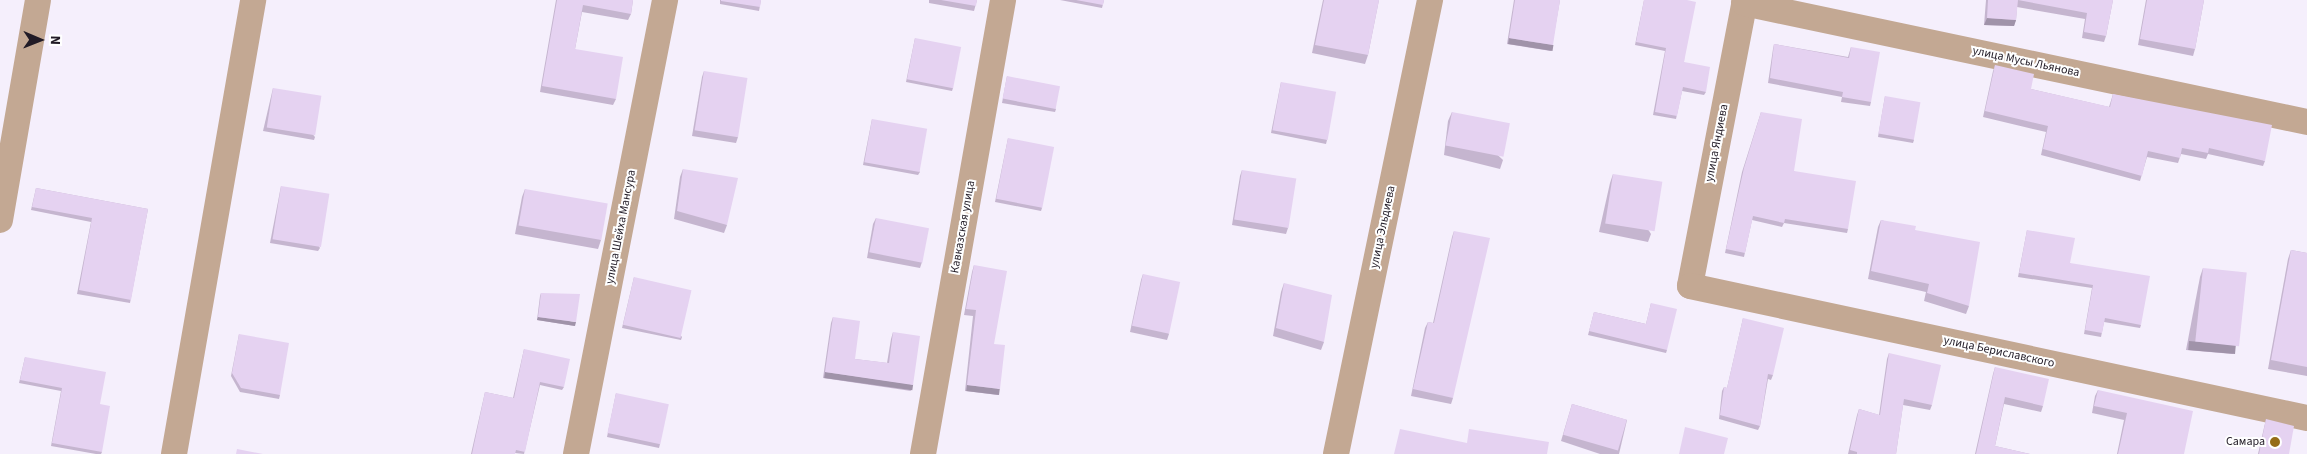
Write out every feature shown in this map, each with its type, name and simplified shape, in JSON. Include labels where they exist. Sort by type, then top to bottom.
[{"type":"street","points":[[0,220],[38,0]]},
{"type":"street","points":[[174,454],[254,0]]},
{"type":"street","name":"улица Шейха Мансура","points":[[576,454],[665,0]]},
{"type":"street","name":"Кавказская улица","points":[[923,454],[1003,0]]},
{"type":"street","name":"улица Эльдиева","points":[[1336,454],[1430,0]]},
{"type":"street","name":"улица Мусы Льянова","points":[[1744,2],[2307,122]]},
{"type":"street","name":"улица Яндиева","points":[[1690,286],[1744,2]]},
{"type":"street","name":"улица Бериславского","points":[[1690,286],[2307,418]]},
{"type":"building","points":[[557,0],[633,0],[631,14],[583,5],[575,49],[623,57],[616,99],[542,86]]},
{"type":"building","points":[[721,0],[761,0],[760,7]]},
{"type":"building","points":[[941,0],[977,0],[976,6]]},
{"type":"building","points":[[1076,0],[1104,0],[1103,5]]},
{"type":"building","points":[[1324,0],[1379,0],[1368,55],[1315,45]]},
{"type":"building","points":[[1515,0],[1560,0],[1553,45],[1509,38]]},
{"type":"building","points":[[1644,0],[1687,0],[1696,2],[1684,62],[1710,67],[1706,92],[1683,87],[1677,116],[1655,112],[1666,48],[1636,42]]},
{"type":"building","points":[[1988,0],[2018,0],[2016,20],[1987,18]]},
{"type":"building","points":[[2018,0],[2113,0],[2106,36],[2084,32],[2087,13]]},
{"type":"building","points":[[2147,0],[2204,0],[2195,49],[2140,39]]},
{"type":"building","points":[[915,38],[961,47],[953,88],[907,79]]},
{"type":"building","points":[[1774,44],[1849,58],[1851,47],[1880,52],[1871,102],[1842,97],[1843,92],[1770,78]]},
{"type":"building","points":[[1995,65],[2034,74],[2031,89],[2110,107],[2113,94],[2272,125],[2265,161],[2209,148],[2208,153],[2182,148],[2180,158],[2148,151],[2142,176],[2043,149],[2048,126],[1985,111]]},
{"type":"building","points":[[704,71],[747,78],[738,137],[695,130]]},
{"type":"building","points":[[1007,76],[1060,86],[1056,109],[1003,99]]},
{"type":"building","points":[[1281,82],[1336,92],[1328,140],[1272,130]]},
{"type":"building","points":[[273,88],[321,96],[315,135],[267,128]]},
{"type":"building","points":[[1885,96],[1920,102],[1914,140],[1878,133]]},
{"type":"building","points":[[1452,112],[1510,123],[1503,157],[1446,145]]},
{"type":"building","points":[[1761,112],[1802,119],[1794,171],[1856,181],[1848,229],[1785,219],[1784,223],[1753,216],[1745,253],[1726,249],[1744,168]]},
{"type":"building","points":[[872,119],[927,129],[920,172],[864,162]]},
{"type":"building","points":[[1008,138],[1054,147],[1042,208],[996,199]]},
{"type":"building","points":[[683,169],[738,178],[727,225],[677,211]]},
{"type":"building","points":[[1242,170],[1296,179],[1289,228],[1234,219]]},
{"type":"building","points":[[1613,174],[1662,182],[1655,231],[1605,223]]},
{"type":"building","points":[[281,186],[329,194],[321,247],[273,239]]},
{"type":"building","points":[[36,188],[148,209],[131,300],[79,290],[92,218],[32,207]]},
{"type":"building","points":[[525,189],[608,204],[601,240],[519,225]]},
{"type":"building","points":[[876,218],[929,228],[922,263],[869,252]]},
{"type":"building","points":[[1881,220],[1916,226],[1915,230],[1980,242],[1969,306],[1927,293],[1929,284],[1871,271]]},
{"type":"building","points":[[2027,230],[2075,238],[2070,263],[2150,276],[2141,325],[2105,318],[2102,333],[2085,330],[2093,285],[2019,273]]},
{"type":"building","points":[[1454,231],[1490,238],[1453,398],[1413,389],[1428,322],[1434,323]]},
{"type":"building","points":[[2291,250],[2307,253],[2307,367],[2271,360]]},
{"type":"building","points":[[974,265],[1007,271],[994,344],[1005,345],[1000,389],[967,385],[976,310],[966,309]]},
{"type":"building","points":[[2203,268],[2247,273],[2239,346],[2195,342]]},
{"type":"building","points":[[1143,274],[1180,282],[1169,334],[1132,326]]},
{"type":"building","points":[[634,277],[691,290],[680,338],[623,325]]},
{"type":"building","points":[[1284,283],[1332,295],[1324,342],[1276,328]]},
{"type":"building","points":[[541,293],[580,294],[576,322],[538,317]]},
{"type":"building","points":[[1651,303],[1677,309],[1667,350],[1589,331],[1594,312],[1646,324]]},
{"type":"building","points":[[833,317],[860,321],[855,359],[889,363],[893,332],[920,336],[913,385],[825,372]]},
{"type":"building","points":[[1743,318],[1784,328],[1773,375],[1768,374],[1760,426],[1720,415],[1724,387],[1727,388]]},
{"type":"building","points":[[239,334],[289,343],[280,395],[241,388],[232,373]]},
{"type":"building","points":[[524,349],[570,359],[564,387],[540,382],[525,452],[516,450],[515,454],[472,454],[485,392],[514,398]]},
{"type":"building","points":[[1889,353],[1941,365],[1932,405],[1904,399],[1896,454],[1857,454],[1857,452],[1850,450],[1859,409],[1880,415]]},
{"type":"building","points":[[25,357],[106,372],[100,404],[110,406],[102,452],[52,443],[62,388],[20,380]]},
{"type":"building","points":[[1995,367],[2049,379],[2043,406],[2005,397],[1995,446],[2030,454],[1976,454]]},
{"type":"building","points":[[2098,390],[2193,411],[2184,454],[2118,454],[2127,413],[2094,406]]},
{"type":"building","points":[[616,393],[669,404],[660,444],[607,433]]},
{"type":"building","points":[[1572,404],[1627,420],[1618,450],[1563,435]]},
{"type":"building","name":"Самара","points":[[2266,419],[2294,426],[2289,454],[2259,454]]},
{"type":"building","points":[[1685,427],[1728,438],[1724,454],[1679,454]]},
{"type":"building","points":[[1400,429],[1467,443],[1469,429],[1549,442],[1547,454],[1394,454]]},
{"type":"building","points":[[237,449],[263,454],[236,454]]},
{"type":"place","name":"Самара","points":[[2275,442]]}]
